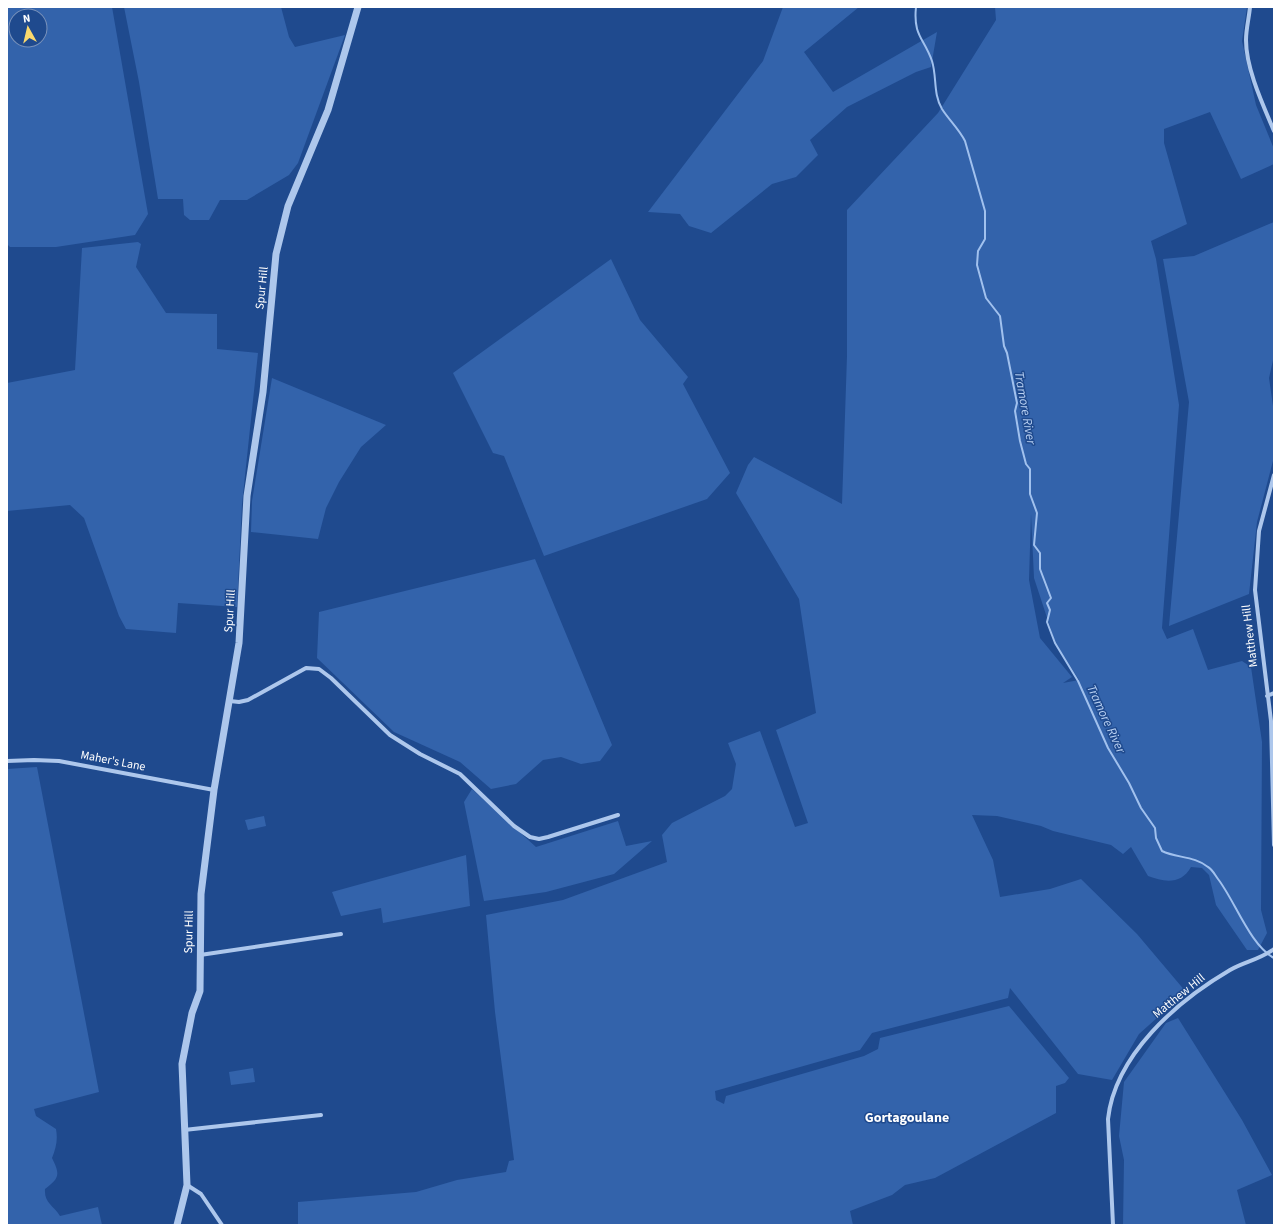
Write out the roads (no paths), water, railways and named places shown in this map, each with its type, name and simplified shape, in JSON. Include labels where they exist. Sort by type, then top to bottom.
[{"type":"street","name":"Spur Hill","points":[[177,1225],[187,1185],[182,1064],[192,1013],[200,991],[201,894],[214,790],[239,643],[247,496],[262,392],[276,254],[288,206],[328,110],[358,7]]},
{"type":"street","points":[[1250,7],[1246,40],[1247,52],[1254,80],[1274,131]]},
{"type":"street","name":"Matthew Hill","points":[[1274,475],[1259,531],[1255,590],[1270,721],[1274,845]]},
{"type":"street","points":[[230,702],[248,700],[306,668],[319,669],[331,678],[390,735],[420,754],[460,774],[500,810],[514,826],[530,837],[539,839],[548,837],[618,815]]},
{"type":"street","points":[[1268,696],[1274,693]]},
{"type":"street","name":"Maher's Lane","points":[[7,761],[59,761],[214,790]]},
{"type":"street","points":[[200,955],[341,934]]},
{"type":"street","name":"Matthew Hill","points":[[1113,1225],[1108,1119],[1109,1106],[1123,1074],[1155,1028],[1186,999],[1232,969],[1269,953],[1274,949]]},
{"type":"street","points":[[184,1130],[321,1115]]},
{"type":"street","points":[[187,1185],[201,1194],[222,1225]]},
{"type":"waterway","name":"Tramore River","points":[[916,7],[916,24],[932,61],[939,103],[965,141],[985,211],[985,239],[978,251],[977,265],[986,298],[1000,316],[1004,346],[1007,353],[1017,403],[1015,411],[1020,441],[1026,464],[1030,469],[1030,494],[1037,513],[1034,545],[1040,553],[1040,569],[1051,598],[1047,603],[1050,610],[1047,622],[1055,643],[1078,681],[1108,748],[1129,783],[1141,808],[1155,828],[1156,838],[1162,851],[1203,863],[1211,869],[1224,888],[1250,933],[1265,952],[1274,958]]},
{"type":"district","name":"Gortagoulane","points":[[907,1118]]}]
